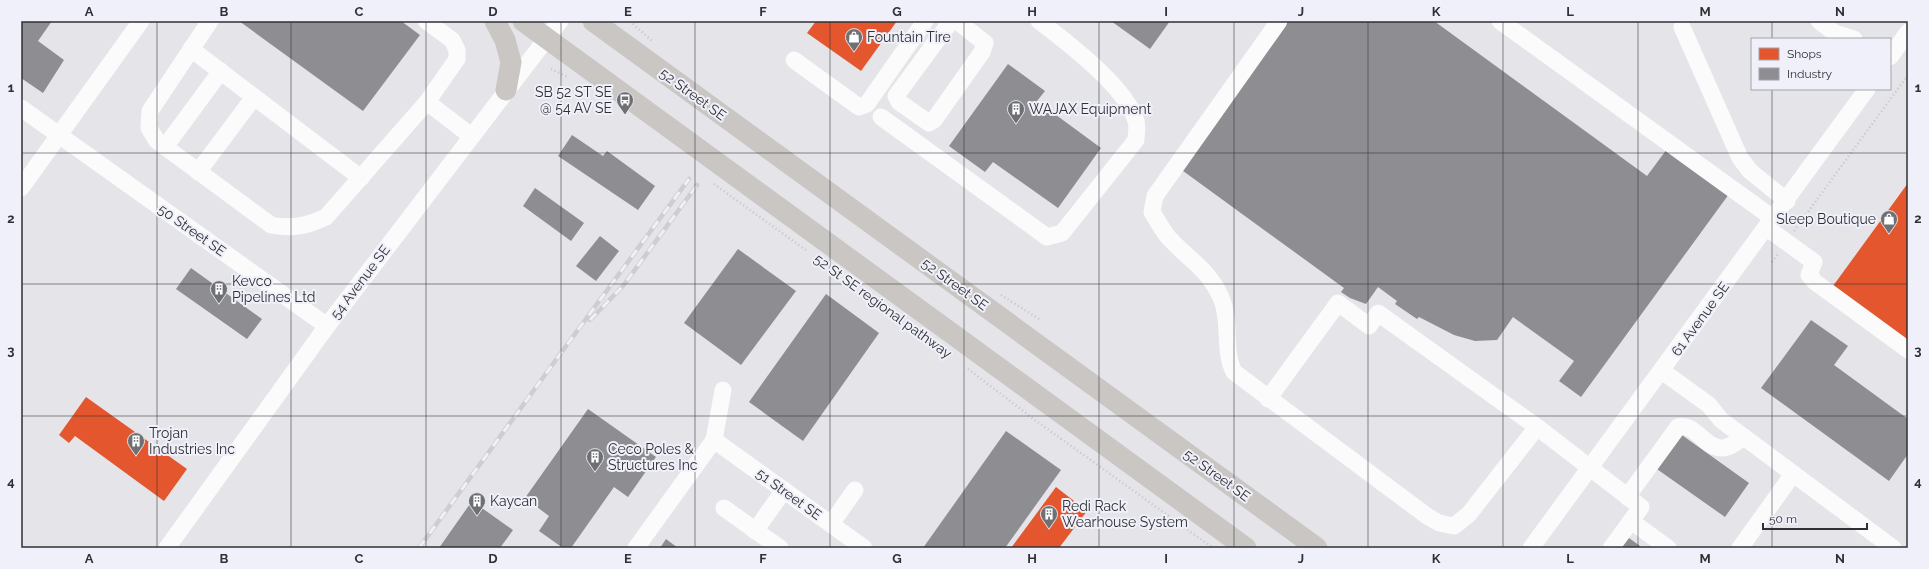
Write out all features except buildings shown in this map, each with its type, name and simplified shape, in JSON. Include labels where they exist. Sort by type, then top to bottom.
[{"type":"main road","points":[[496,21],[505,40],[511,62],[506,90]]},
{"type":"main road","points":[[523,21],[1246,548]]},
{"type":"main road","name":"52 Street SE","points":[[593,21],[1317,548]]},
{"type":"main road","points":[[609,21],[620,41]]},
{"type":"street","points":[[21,188],[141,21]]},
{"type":"street","points":[[210,21],[150,111],[149,128],[157,142],[198,172],[272,225],[288,228],[311,224],[326,217],[427,102],[457,59],[457,50],[452,40],[426,21]]},
{"type":"street","name":"54 Avenue SE","points":[[167,548],[327,326],[560,21]]},
{"type":"street","points":[[794,60],[859,107],[867,104],[926,21]]},
{"type":"street","points":[[951,21],[896,96],[899,102],[929,123],[934,120],[982,52],[985,43],[957,21]]},
{"type":"street","points":[[881,117],[1047,237],[1062,233],[1136,140],[1137,122],[1125,98],[1073,47],[1039,21]]},
{"type":"street","points":[[1279,21],[1155,196],[1152,212],[1168,237],[1208,274],[1222,301],[1228,324],[1229,363],[1234,372],[1268,399],[1427,516],[1439,523],[1454,526],[1469,514],[1537,428]]},
{"type":"street","points":[[1500,21],[1770,223],[1787,242],[1814,262],[1810,275],[1815,282],[1908,350]]},
{"type":"street","points":[[1819,21],[1835,33],[1851,38]]},
{"type":"street","points":[[1682,27],[1740,158],[1750,171],[1787,201]]},
{"type":"street","points":[[191,49],[361,178]]},
{"type":"street","points":[[164,147],[220,71]]},
{"type":"street","name":"61 Avenue SE","points":[[1531,548],[1787,201],[1866,90]]},
{"type":"street","points":[[198,172],[254,96]]},
{"type":"street","points":[[427,102],[471,136]]},
{"type":"street","name":"50 Street SE","points":[[21,108],[327,326]]},
{"type":"street","points":[[1268,399],[1338,303],[1369,326],[1378,313],[1590,467],[1641,507],[1612,548]]},
{"type":"street","points":[[1662,371],[1709,404],[1720,420],[1893,548]]},
{"type":"street","points":[[636,548],[714,440],[723,390]]},
{"type":"street","points":[[1627,497],[1678,427],[1685,426],[1713,445],[1722,448],[1744,438]]},
{"type":"street","name":"51 Street SE","points":[[714,440],[864,548]]},
{"type":"street","points":[[1740,548],[1793,474]]},
{"type":"street","points":[[755,531],[784,490]]},
{"type":"street","points":[[830,524],[855,490]]},
{"type":"street","points":[[724,508],[780,548]]},
{"type":"street","points":[[1631,521],[1659,546]]},
{"type":"path","points":[[551,69],[572,78]]},
{"type":"path","points":[[1772,262],[1908,75]]},
{"type":"path","name":"52 St SE regional pathway","points":[[711,182],[812,255]]},
{"type":"path","name":"52 St SE regional pathway","points":[[965,366],[1035,420],[1213,548]]},
{"type":"railway","points":[[419,548],[689,179]]},
{"type":"railway","points":[[590,320],[623,286],[697,185]]},
{"type":"place","name":"Fountain Tire","points":[[854,52]]},
{"type":"place","name":"SB 52 ST SE @ 54 AV SE","points":[[625,115]]},
{"type":"place","name":"WAJAX Equipment","points":[[1016,124]]},
{"type":"place","name":"Sleep Boutique","points":[[1889,234]]},
{"type":"place","name":"Kevco Pipelines Ltd","points":[[219,304]]},
{"type":"place","name":"Trojan Industries Inc","points":[[136,456]]},
{"type":"place","name":"Ceco Poles & Structures Inc","points":[[595,472]]},
{"type":"place","name":"Kaycan","points":[[477,516]]},
{"type":"place","name":"Redi Rack Wearhouse System","points":[[1049,529]]}]
